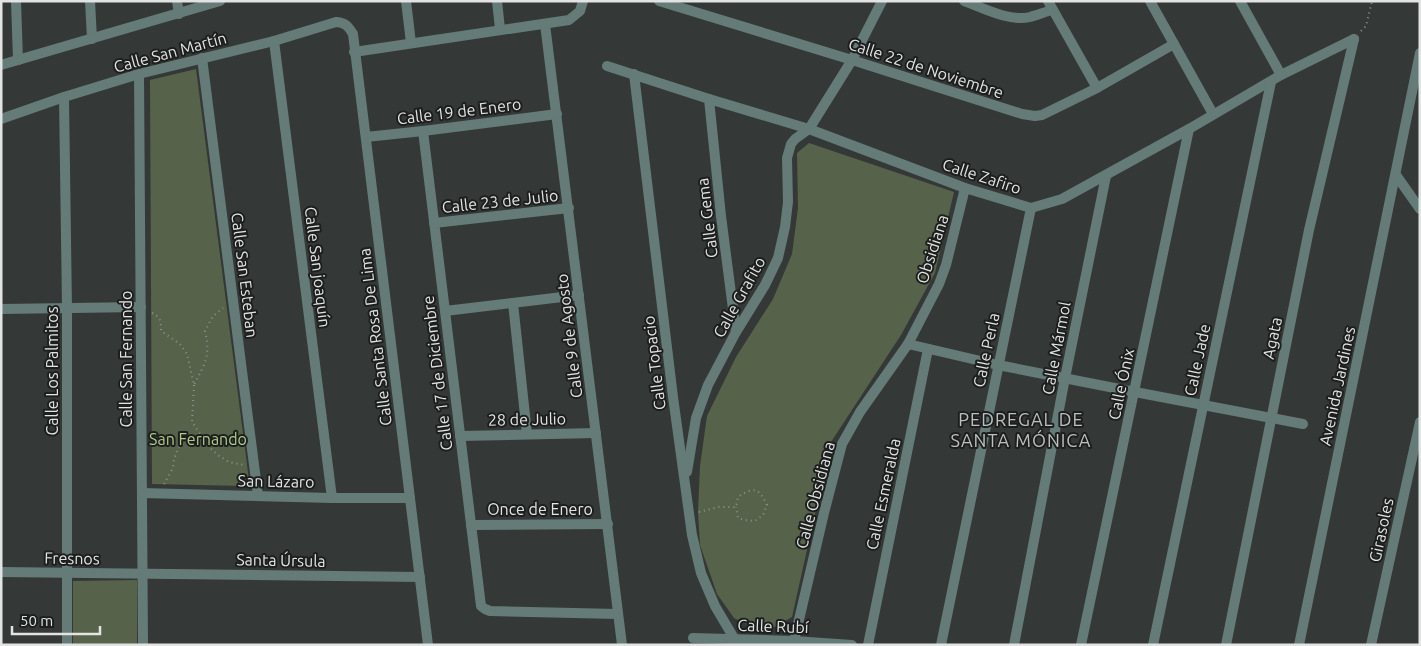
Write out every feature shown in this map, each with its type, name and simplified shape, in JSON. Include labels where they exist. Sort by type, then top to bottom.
[{"type":"street","points":[[16,1],[18,60]]},
{"type":"street","points":[[90,1],[92,39]]},
{"type":"street","points":[[177,1],[179,14]]},
{"type":"street","points":[[1,65],[220,1]]},
{"type":"street","points":[[406,1],[411,43]]},
{"type":"street","points":[[497,1],[500,30]]},
{"type":"street","points":[[354,52],[569,20],[580,11],[583,1]]},
{"type":"street","name":"Calle 22 de Noviembre","points":[[658,1],[1028,115],[1042,114],[1097,88],[1174,44]]},
{"type":"street","name":"Calle Grafito","points":[[685,483],[696,418],[708,385],[736,332],[765,285],[778,258],[787,210],[788,150],[795,139],[809,129],[852,60],[882,1]]},
{"type":"street","points":[[964,1],[1009,17],[1019,18],[1029,17],[1050,6],[1097,88]]},
{"type":"street","points":[[1150,1],[1214,114]]},
{"type":"street","points":[[1240,1],[1281,75]]},
{"type":"street","name":"Calle San Martín","points":[[1,119],[139,74],[274,40],[336,22],[348,26]]},
{"type":"street","name":"Calle 9 de Agosto","points":[[545,24],[580,294],[622,645]]},
{"type":"street","name":"Calle Santa Rosa De Lima","points":[[348,26],[353,34],[428,645]]},
{"type":"street","name":"Calle Zafiro","points":[[607,66],[809,129],[965,188],[1031,208],[1062,199],[1106,176],[1281,75],[1354,39]]},
{"type":"street","name":"Agata","points":[[1226,645],[1309,230],[1354,39]]},
{"type":"street","name":"Calle San joaquín","points":[[274,40],[332,498]]},
{"type":"street","name":"Avenida Jardines","points":[[1299,645],[1396,174],[1417,87],[1420,53]]},
{"type":"street","name":"Calle San Esteban","points":[[202,58],[258,496]]},
{"type":"street","name":"Calle San Fernando","points":[[139,74],[143,645]]},
{"type":"street","name":"Calle Topacio","points":[[634,74],[673,397],[692,535],[701,572],[714,606],[736,642]]},
{"type":"street","name":"Calle Jade","points":[[1153,645],[1271,82]]},
{"type":"street","name":"Calle Los Palmitos","points":[[64,97],[67,308],[67,645]]},
{"type":"street","name":"Calle Gema","points":[[709,99],[721,216],[736,332]]},
{"type":"street","name":"Calle 19 de Enero","points":[[366,137],[557,114]]},
{"type":"street","name":"Calle Ónix","points":[[1081,645],[1189,129]]},
{"type":"street","name":"Calle 17 de Diciembre","points":[[423,131],[482,606],[490,611],[618,614]]},
{"type":"street","points":[[1396,174],[1420,209]]},
{"type":"street","name":"Calle Mármol","points":[[1014,645],[1106,176]]},
{"type":"street","name":"Obsidiana","points":[[908,344],[946,266],[965,188]]},
{"type":"street","name":"Calle 23 de Julio","points":[[434,224],[569,208]]},
{"type":"street","name":"Calle Perla","points":[[941,645],[1031,208]]},
{"type":"street","points":[[445,311],[580,294]]},
{"type":"street","points":[[513,302],[527,434]]},
{"type":"street","points":[[1,309],[141,307]]},
{"type":"street","points":[[908,344],[998,365],[1303,424]]},
{"type":"street","name":"Calle Obsidiana","points":[[794,641],[828,495],[842,444],[860,412],[908,344]]},
{"type":"street","name":"Calle Esmeralda","points":[[868,645],[928,349]]},
{"type":"street","name":"Girasoles","points":[[1371,645],[1420,422]]},
{"type":"street","name":"28 de Julio","points":[[460,436],[596,433]]},
{"type":"street","name":"San Lázaro","points":[[142,493],[410,498]]},
{"type":"street","name":"Once de Enero","points":[[471,525],[608,524]]},
{"type":"street","name":"Fresnos","points":[[1,572],[142,574]]},
{"type":"street","name":"Santa Úrsula","points":[[142,574],[420,576]]},
{"type":"street","name":"Calle Rubí","points":[[693,638],[736,642],[794,641],[852,645]]},
{"type":"path","points":[[1354,39],[1366,26],[1372,1]]},
{"type":"path","points":[[194,385],[208,354],[208,342],[205,331],[213,316],[233,301]]},
{"type":"path","points":[[141,307],[157,315],[161,322],[161,331],[180,344],[187,354],[194,385],[192,422],[203,440],[229,462],[254,467]]},
{"type":"path","points":[[159,494],[173,468],[174,459],[179,447],[189,438],[203,440]]},
{"type":"path","points":[[748,490],[756,491],[762,495],[767,505],[763,515],[755,521],[738,518],[736,507],[738,497],[748,490]]},
{"type":"path","points":[[689,514],[718,507],[736,507]]},
{"type":"green space","name":"San Fernando","points":[[196,69],[249,480],[244,486],[152,484],[150,80]]},
{"type":"green space","points":[[809,143],[954,192],[935,273],[901,335],[831,442],[792,617],[764,633],[734,618],[717,594],[700,545],[698,512],[700,466],[707,416],[736,357],[773,299],[792,254],[798,208],[797,153]]},
{"type":"green space","points":[[137,580],[137,645],[73,645],[73,581]]},
{"type":"district","name":"PEDREGAL DE SANTA MÓNICA","points":[[1021,429]]}]
